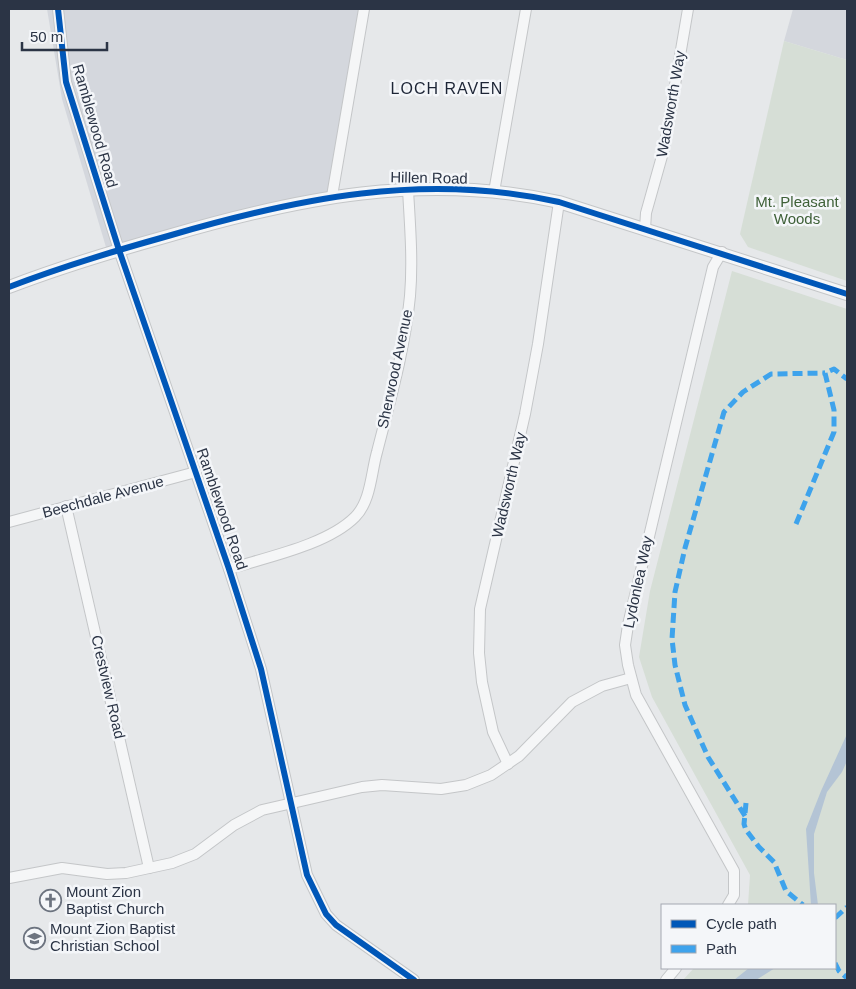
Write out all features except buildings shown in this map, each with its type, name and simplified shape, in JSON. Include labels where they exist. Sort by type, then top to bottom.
[{"type":"street","name":"Ramblewood Road","points":[[58,9],[66,82],[120,250],[229,569],[261,669],[307,875],[326,914],[347,934],[414,980]]},
{"type":"street","points":[[332,196],[364,9]]},
{"type":"street","points":[[494,192],[526,9]]},
{"type":"street","name":"Wadsworth Way","points":[[645,229],[646,213],[665,141],[688,9]]},
{"type":"street","name":"Hillen Road","points":[[9,286],[120,250],[222,220],[332,196],[373,190],[408,190],[494,192],[559,202],[722,252],[847,294]]},
{"type":"street","name":"Sherwood Avenue","points":[[229,569],[328,534],[355,516],[366,495],[400,360],[409,300],[411,237],[408,190]]},
{"type":"street","name":"Wadsworth Way","points":[[508,764],[493,732],[482,682],[479,653],[480,609],[525,414],[538,344],[559,202]]},
{"type":"street","name":"Lydonlea Way","points":[[722,252],[713,267],[635,587],[625,645],[630,678],[636,694],[734,871],[734,895],[729,904]]},
{"type":"street","name":"Beechdale Avenue","points":[[9,522],[196,472]]},
{"type":"street","name":"Crestview Road","points":[[66,506],[149,868]]},
{"type":"street","points":[[9,878],[55,869],[107,874],[149,868],[172,863],[195,854],[247,816],[262,810],[382,785],[456,788],[478,781],[508,764],[529,748],[572,702],[602,686],[630,678]]},
{"type":"street","points":[[666,980],[675,969]]},
{"type":"shaded area","points":[[47,9],[364,9],[333,200],[108,254],[62,99]]},
{"type":"shaded area","points":[[793,9],[847,9],[847,60],[784,41]]},
{"type":"green space","name":"Mt. Pleasant Woods","points":[[784,41],[847,60],[847,281],[748,247],[740,234]]},
{"type":"green space","points":[[732,271],[847,309],[847,980],[683,980],[693,969],[836,969],[836,904],[748,904],[750,875],[652,697],[639,657],[650,591]]},
{"type":"water","points":[[847,734],[847,761],[842,772],[827,792],[814,834],[814,873],[818,904],[811,904],[806,829]]},
{"type":"water","points":[[748,969],[773,969],[756,980],[734,980]]},
{"type":"marked path","points":[[796,524],[834,432],[834,410],[825,373],[834,369],[847,379]]},
{"type":"marked path","points":[[745,816],[708,757],[685,705],[675,665],[672,639],[675,592],[685,548],[724,412],[743,392],[771,374],[825,373]]},
{"type":"marked path","points":[[746,803],[744,824],[746,830],[774,862],[786,891],[802,904]]},
{"type":"marked path","points":[[836,917],[847,907]]},
{"type":"marked path","points":[[836,965],[839,971],[847,978]]},
{"type":"cycle path","points":[[58,9],[66,82],[119,250],[229,569],[261,669],[307,875],[326,914],[336,925],[414,980]]},
{"type":"cycle path","points":[[9,287],[108,253],[265,210],[362,193],[459,189],[509,193],[559,202],[847,294]]},
{"type":"place","name":"Mount Zion Baptist Church","points":[[50,901]]},
{"type":"place","name":"Mount Zion Baptist Christian School","points":[[34,938]]},
{"type":"district","name":"LOCH RAVEN","points":[[447,88]]}]
